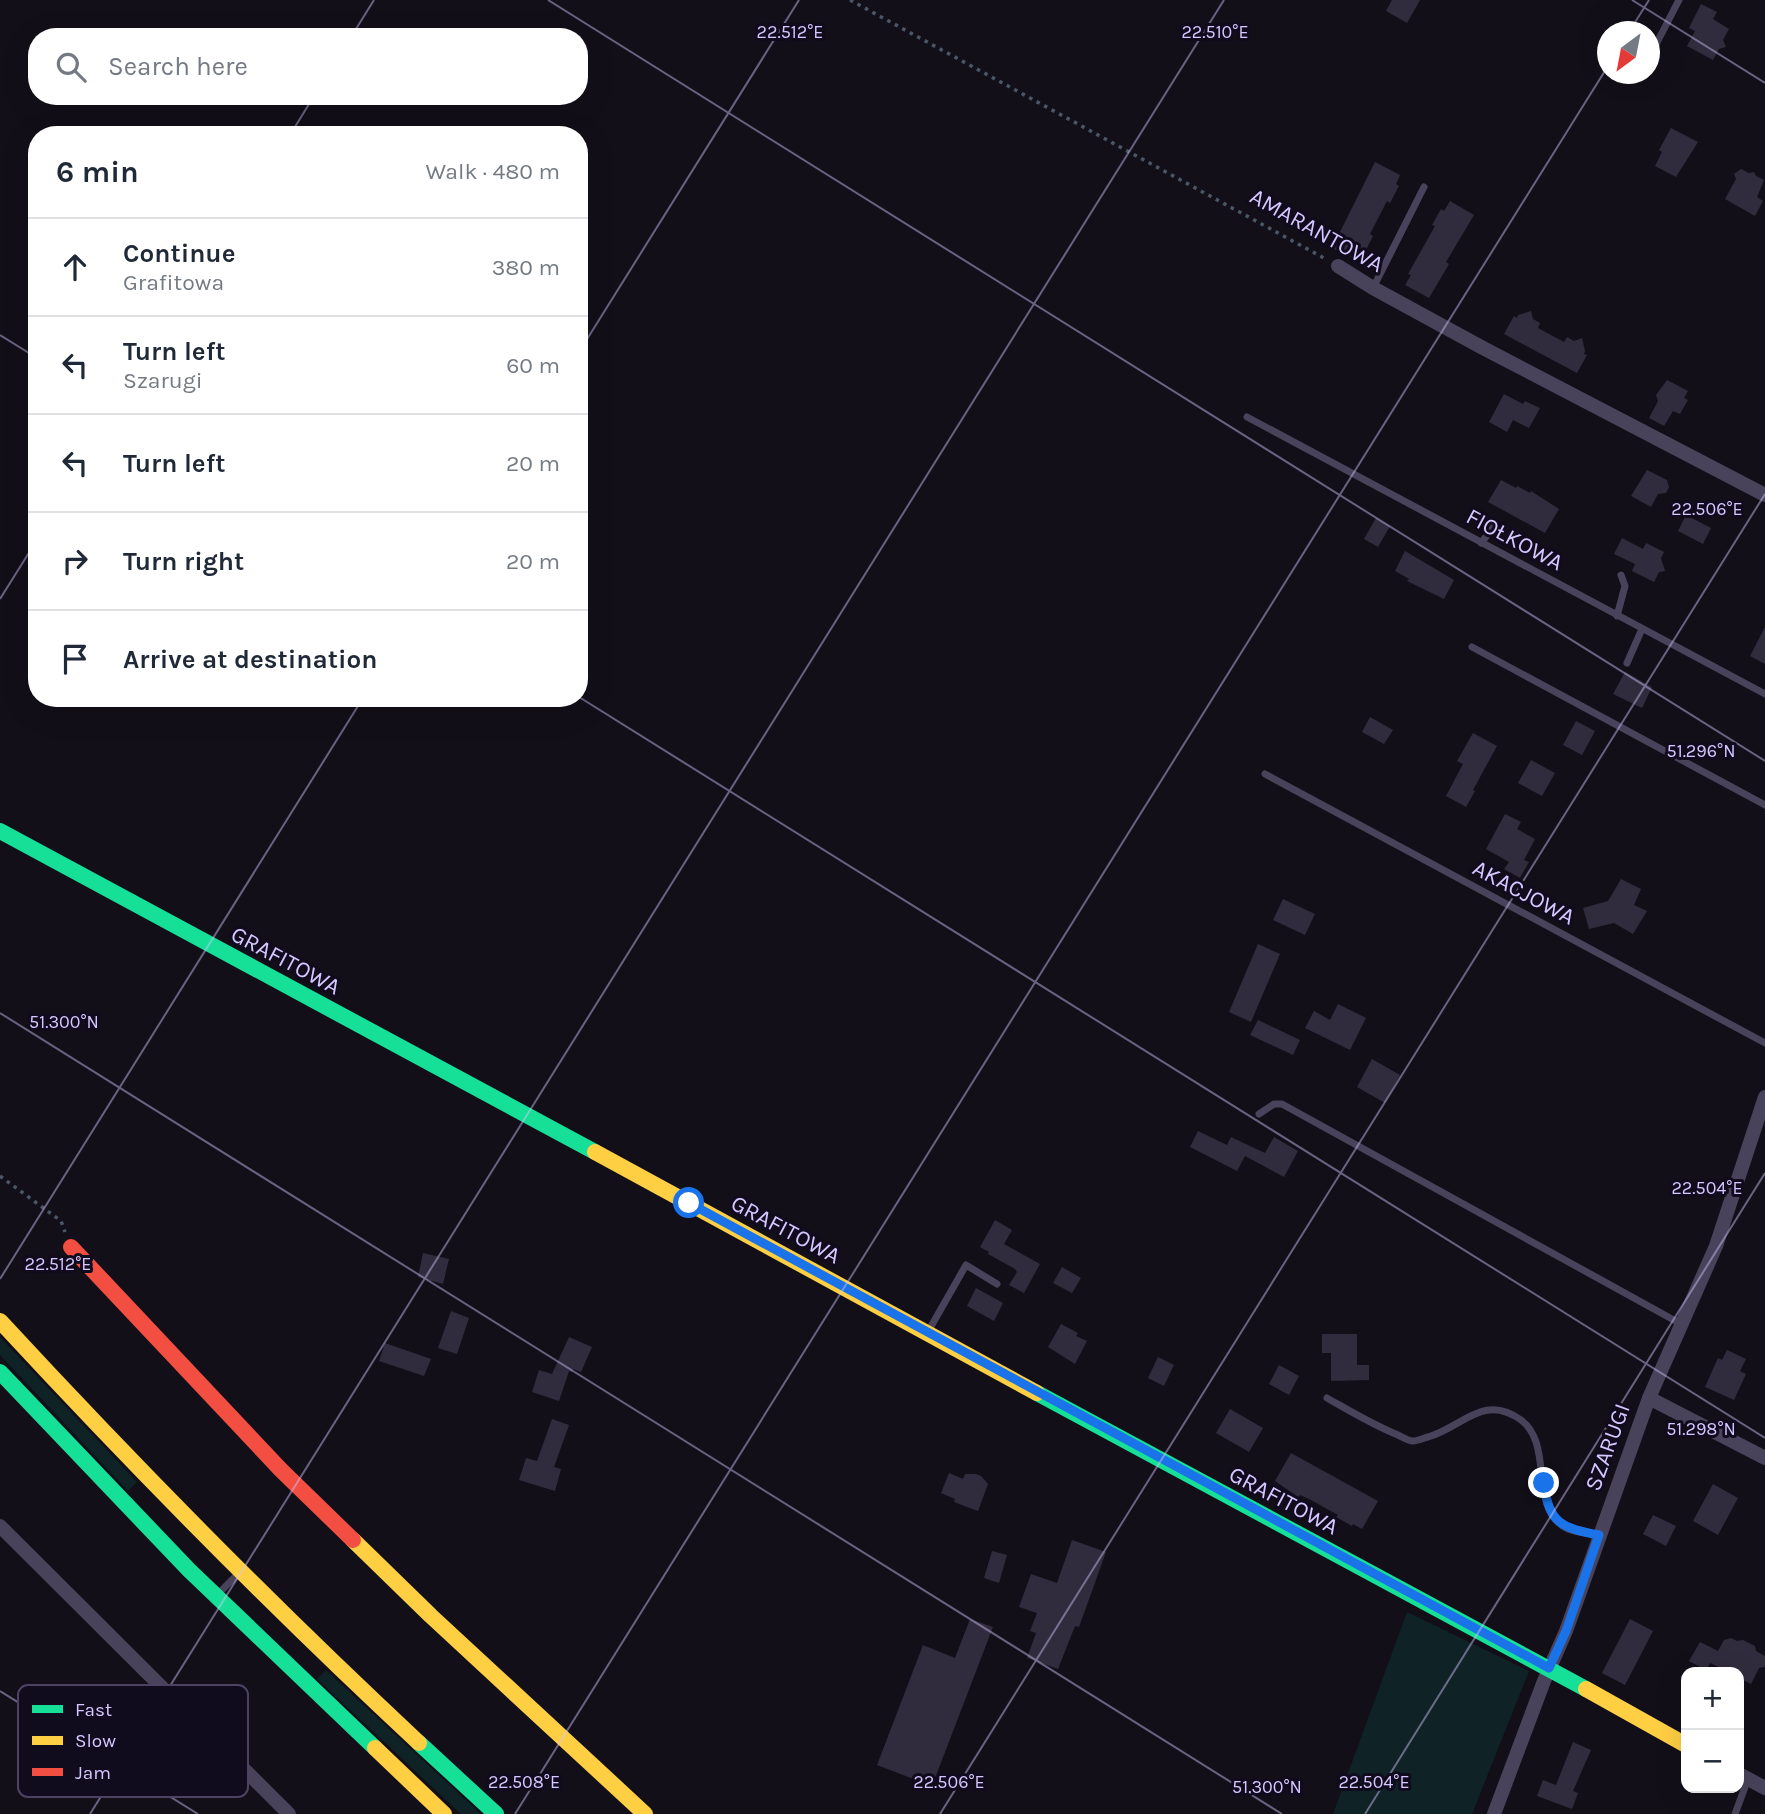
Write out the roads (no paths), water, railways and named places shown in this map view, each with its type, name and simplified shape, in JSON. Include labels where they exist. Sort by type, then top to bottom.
[{"type":"main road","name":"GRAFITOWA","points":[[0,831],[928,1331],[1681,1742]]},
{"type":"main road","points":[[71,1247],[281,1470],[431,1616],[645,1814]]},
{"type":"main road","points":[[0,1321],[240,1572],[340,1670],[496,1814]]},
{"type":"main road","points":[[0,1372],[216,1596],[444,1814]]},
{"type":"street","name":"AMARANTOWA","points":[[1338,266],[1483,348],[1765,495]]},
{"type":"street","name":"SZARUGI","points":[[1494,1814],[1549,1668],[1566,1631],[1649,1398],[1716,1246],[1765,1097]]},
{"type":"street","points":[[1649,1398],[1765,1458]]},
{"type":"street","points":[[0,1526],[160,1685]]},
{"type":"street","points":[[248,1773],[289,1814]]},
{"type":"street","points":[[1744,1778],[1765,1788]]},
{"type":"lane","points":[[1660,37],[1679,0]]},
{"type":"lane","points":[[1373,288],[1424,187]]},
{"type":"lane","name":"FIOŁKOWA","points":[[1248,417],[1765,694]]},
{"type":"lane","points":[[1481,543],[1496,524]]},
{"type":"lane","points":[[1617,615],[1625,586],[1621,575]]},
{"type":"lane","points":[[1627,663],[1642,629]]},
{"type":"lane","points":[[1472,647],[1765,805]]},
{"type":"lane","name":"AKACJOWA","points":[[1265,775],[1765,1043]]},
{"type":"lane","points":[[1259,1114],[1275,1104],[1282,1104],[1681,1324]]},
{"type":"lane","points":[[928,1331],[966,1265],[997,1284]]},
{"type":"lane","points":[[1327,1398],[1375,1426],[1413,1441],[1444,1432],[1469,1416],[1487,1409],[1505,1411],[1521,1421],[1533,1435],[1552,1515],[1569,1530],[1599,1535]]},
{"type":"lane","points":[[216,1596],[240,1572]]},
{"type":"lane","points":[[1735,1814],[1740,1793]]}]
